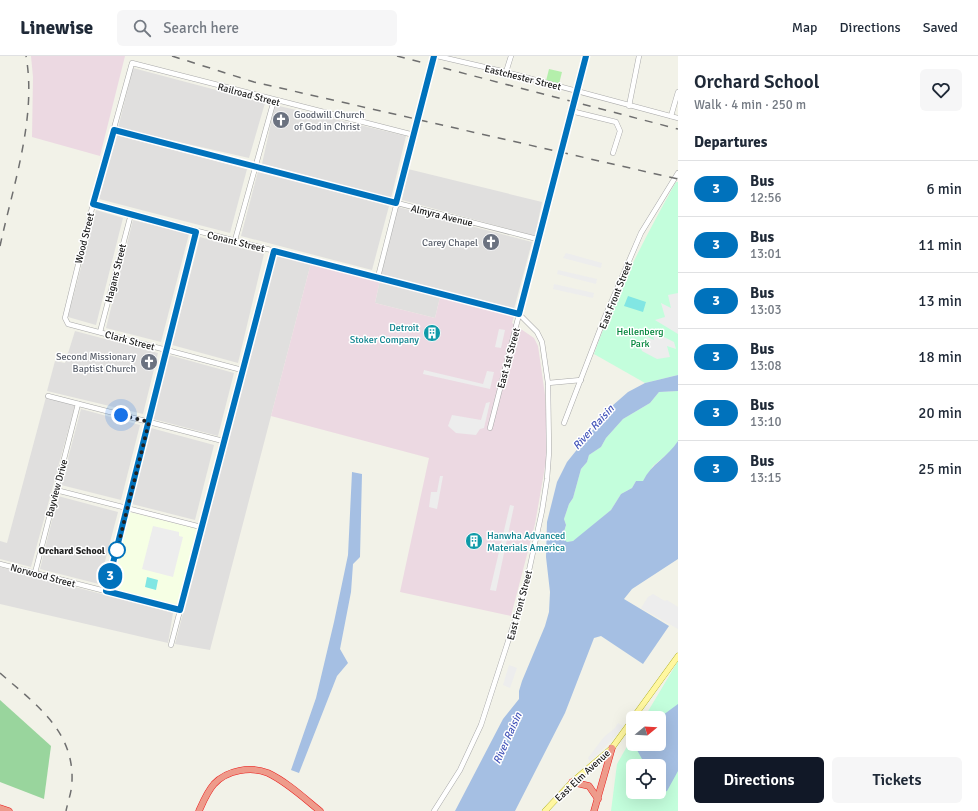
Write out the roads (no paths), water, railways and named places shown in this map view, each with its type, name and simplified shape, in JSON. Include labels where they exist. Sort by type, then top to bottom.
[{"type":"highway","points":[[594,811],[612,748]]},
{"type":"highway","points":[[200,811],[214,784],[222,777],[234,772],[256,770],[267,773],[279,780],[320,811]]},
{"type":"highway","points":[[572,782],[589,786],[598,799]]},
{"type":"highway","points":[[0,808],[9,811]]},
{"type":"main road","name":"East Elm Avenue","points":[[638,711],[678,656]]},
{"type":"main road","name":"East Elm Avenue","points":[[545,811],[572,782],[612,748],[626,728]]},
{"type":"street","name":"Eastchester Street","points":[[435,56],[506,72],[678,118]]},
{"type":"street","points":[[378,277],[435,56]]},
{"type":"street","points":[[506,72],[511,56]]},
{"type":"street","name":"East 1st Street","points":[[490,428],[537,239],[586,56]]},
{"type":"street","points":[[629,106],[639,56]]},
{"type":"street","name":"Railroad Street","points":[[132,63],[414,135]]},
{"type":"street","name":"Wood Street","points":[[66,321],[65,318],[93,204],[132,63]]},
{"type":"street","points":[[671,116],[678,92]]},
{"type":"street","points":[[235,240],[274,100]]},
{"type":"street","points":[[571,111],[616,122],[620,131],[613,152]]},
{"type":"street","name":"Almyra Avenue","points":[[114,130],[537,239]]},
{"type":"street","name":"East Front Street","points":[[564,423],[604,319],[641,233],[678,173]]},
{"type":"street","name":"Conant Street","points":[[93,204],[196,232],[235,240],[519,314]]},
{"type":"street","name":"Hagans Street","points":[[100,332],[131,214]]},
{"type":"street","points":[[106,591],[196,232]]},
{"type":"street","points":[[171,645],[223,441],[274,251]]},
{"type":"street","name":"East Front Street","points":[[434,811],[460,770],[481,725],[513,630],[525,589],[547,479],[549,452],[548,383],[542,342],[537,332],[519,314]]},
{"type":"street","name":"Clark Street","points":[[66,321],[68,324],[242,370]]},
{"type":"street","points":[[548,383],[581,380]]},
{"type":"street","points":[[48,396],[223,441]]},
{"type":"street","name":"Bayview Drive","points":[[34,573],[78,404]]},
{"type":"street","points":[[56,490],[201,527]]},
{"type":"street","name":"Norwood Street","points":[[0,564],[180,610]]},
{"type":"water","name":"River Raisin","points":[[678,375],[678,391],[659,392],[650,403],[623,419],[606,438],[601,447],[589,455],[587,462],[581,469],[573,498],[569,504],[564,519],[566,525],[562,538],[567,542],[573,541],[611,510],[621,494],[632,488],[636,481],[643,481],[650,470],[674,447],[678,441],[678,559],[632,589],[624,599],[669,626],[643,664],[601,636],[594,638],[565,713],[515,811],[455,811],[503,719],[519,699],[519,691],[522,681],[545,626],[549,612],[550,592],[546,557],[547,522],[557,482],[567,462],[612,406],[628,392],[645,383]]},
{"type":"water","points":[[352,472],[362,474],[360,557],[353,564],[351,592],[340,649],[348,663],[337,676],[299,773],[291,770],[316,698],[348,555]]},
{"type":"water","points":[[678,704],[678,771],[666,791],[666,759],[642,759],[638,751],[666,751],[666,713]]},
{"type":"railway","points":[[0,246],[17,176],[26,127],[29,79],[26,56]]},
{"type":"railway","points":[[172,56],[254,82],[678,179]]},
{"type":"railway","points":[[397,56],[678,129]]},
{"type":"railway","points":[[0,673],[26,695],[50,719],[59,732],[71,763],[71,792],[66,811]]},
{"type":"place","name":"Goodwill Church of God in Christ","points":[[281,120]]},
{"type":"place","name":"Carey Chapel","points":[[491,242]]},
{"type":"place","name":"Detroit Stoker Company","points":[[432,333]]},
{"type":"place","name":"Second Missionary Baptist Church","points":[[149,362]]},
{"type":"place","name":"Hanwha Advanced Materials America","points":[[474,541]]},
{"type":"place","name":"Orchard School","points":[[117,550]]},
{"type":"park label","name":"Hellenberg Park","points":[[640,336]]}]
